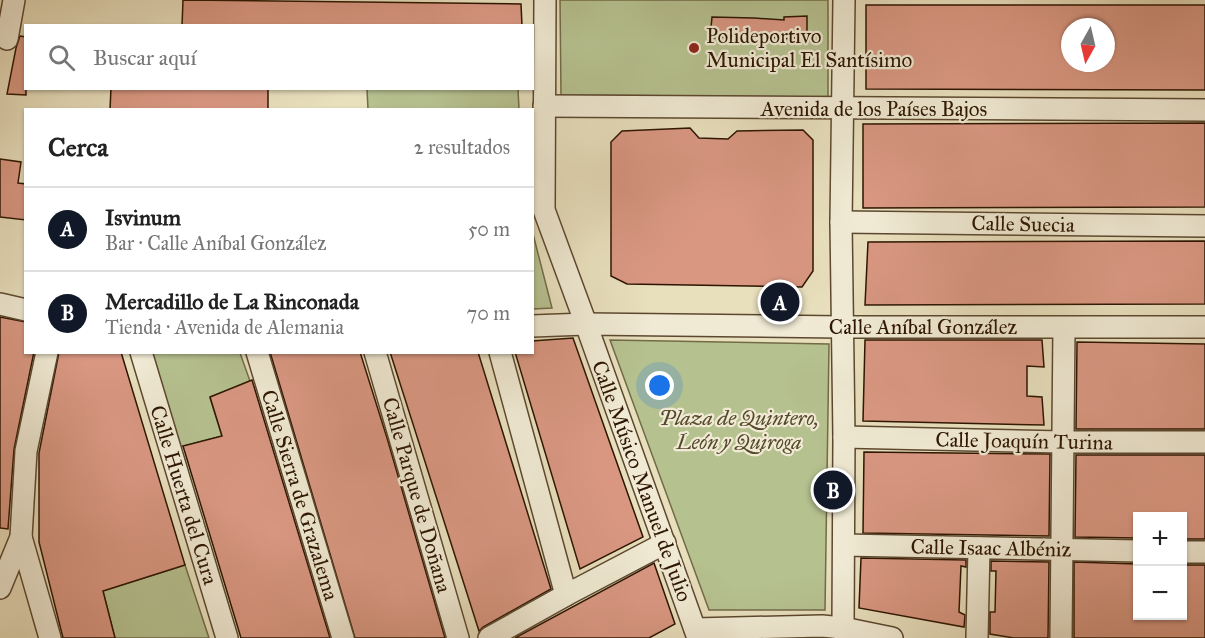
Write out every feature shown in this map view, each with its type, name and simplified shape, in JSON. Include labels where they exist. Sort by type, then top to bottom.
[{"type":"street","points":[[7,39],[14,0]]},
{"type":"street","name":"Calle Músico Manuel de Julio","points":[[545,0],[544,210],[697,634]]},
{"type":"street","points":[[844,0],[842,327],[845,633]]},
{"type":"street","name":"Avenida de los Países Bajos","points":[[544,106],[1205,110]]},
{"type":"street","name":"Calle Suecia","points":[[842,222],[1205,226]]},
{"type":"street","points":[[0,304],[24,310]]},
{"type":"street","name":"Calle Aníbal González","points":[[534,326],[586,324],[1205,327]]},
{"type":"street","points":[[1061,638],[1064,328]]},
{"type":"street","points":[[0,588],[21,537],[26,451],[47,354]]},
{"type":"street","name":"Calle Huerta del Cura","points":[[142,354],[227,638]]},
{"type":"street","name":"Calle Sierra de Grazalema","points":[[258,354],[342,638]]},
{"type":"street","name":"Calle Parque de Doñana","points":[[376,354],[458,638]]},
{"type":"street","points":[[501,354],[566,595]]},
{"type":"street","name":"Calle Joaquín Turina","points":[[844,437],[1064,442],[1205,442]]},
{"type":"street","points":[[21,537],[50,638]]},
{"type":"street","points":[[489,638],[665,543]]},
{"type":"street","name":"Calle Isaac Albéniz","points":[[843,545],[1133,551]]},
{"type":"street","points":[[977,638],[979,548]]},
{"type":"street","points":[[1187,552],[1205,552]]},
{"type":"street","points":[[697,634],[822,626],[845,633],[892,638]]},
{"type":"green space","name":"Polideportivo Municipal El Santísimo","points":[[560,0],[828,0],[828,97],[561,95]]},
{"type":"green space","points":[[367,90],[518,90],[519,108],[368,108]]},
{"type":"green space","points":[[534,238],[552,308],[534,309]]},
{"type":"green space","name":"Plaza de Quintero, León y Quiroga","points":[[610,340],[829,344],[825,610],[709,610]]},
{"type":"green space","points":[[151,354],[240,354],[250,381],[210,398],[222,436],[180,447]]},
{"type":"green space","points":[[185,565],[209,638],[115,638],[103,591]]},
{"type":"building","points":[[183,0],[521,4],[522,24],[182,24]]},
{"type":"building","points":[[866,5],[1205,5],[1205,90],[866,89]]},
{"type":"building","points":[[807,16],[807,37],[710,38],[712,17],[784,20],[784,17]]},
{"type":"building","points":[[20,36],[24,37],[24,90],[26,90],[26,95],[7,94]]},
{"type":"building","points":[[111,90],[268,90],[268,108],[110,108]]},
{"type":"building","points":[[1205,123],[1205,207],[863,208],[863,124]]},
{"type":"building","points":[[690,128],[699,138],[728,139],[737,131],[803,130],[813,140],[813,271],[802,287],[627,284],[611,276],[611,142],[622,131]]},
{"type":"building","points":[[0,159],[21,162],[18,183],[24,184],[24,220],[0,217]]},
{"type":"building","points":[[1205,241],[1205,304],[865,305],[868,242]]},
{"type":"building","points":[[0,317],[24,322],[24,354],[34,354],[14,449],[8,529],[0,528]]},
{"type":"building","points":[[573,338],[643,537],[580,569],[516,354],[534,354],[534,341]]},
{"type":"building","points":[[865,340],[1042,340],[1044,367],[1027,366],[1027,396],[1042,397],[1044,425],[863,421]]},
{"type":"building","points":[[1077,342],[1205,344],[1205,429],[1076,429]]},
{"type":"building","points":[[59,354],[122,354],[185,565],[103,591],[115,638],[63,638],[39,542],[39,453]]},
{"type":"building","points":[[271,354],[361,354],[445,638],[355,638]]},
{"type":"building","points":[[391,354],[479,354],[551,589],[479,631]]},
{"type":"building","points":[[252,380],[330,638],[241,638],[183,446],[222,436],[210,397]]},
{"type":"building","points":[[864,452],[1050,454],[1049,536],[863,533]]},
{"type":"building","points":[[1076,455],[1205,455],[1205,539],[1187,539],[1187,512],[1133,512],[1133,538],[1075,537]]},
{"type":"building","points":[[861,558],[966,560],[966,567],[961,566],[959,612],[965,615],[964,627],[859,608]]},
{"type":"building","points":[[991,561],[1049,562],[1048,638],[1014,638],[990,634],[990,612],[995,612],[996,571],[991,571]]},
{"type":"building","points":[[1074,562],[1133,564],[1133,620],[1187,620],[1187,565],[1205,565],[1205,638],[1074,638]]},
{"type":"building","points":[[654,563],[675,624],[649,638],[515,638]]},
{"type":"place","name":"Polideportivo Municipal El Santísimo","points":[[694,48]]},
{"type":"place","name":"Isvinum","points":[[780,302]]},
{"type":"place","name":"Mercadillo de La Rinconada","points":[[833,490]]}]
